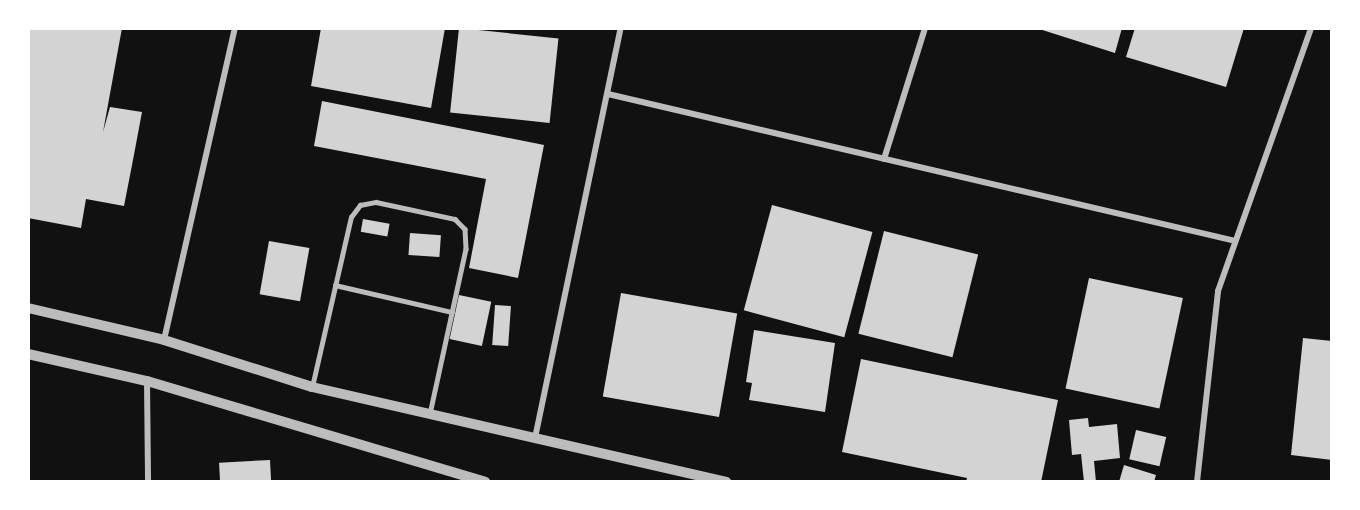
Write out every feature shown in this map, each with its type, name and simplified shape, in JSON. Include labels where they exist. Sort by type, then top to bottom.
[{"type":"street","points":[[164,340],[235,28]]},
{"type":"street","points":[[535,438],[621,28]]},
{"type":"street","points":[[884,159],[924,28]]},
{"type":"street","points":[[1197,482],[1218,291],[1311,28]]},
{"type":"street","points":[[608,94],[1235,242]]},
{"type":"street","points":[[28,308],[164,340],[312,387],[726,482]]},
{"type":"street","points":[[28,354],[147,381],[485,482]]},
{"type":"street","points":[[147,381],[148,482]]},
{"type":"lane","points":[[312,387],[351,217],[360,205],[376,202],[454,219],[465,229],[466,249],[430,414]]},
{"type":"lane","points":[[335,285],[452,312]]},
{"type":"building","points":[[28,28],[122,28],[103,132],[110,107],[142,112],[124,206],[86,199],[81,228],[28,218]]},
{"type":"building","points":[[321,28],[445,28],[431,108],[311,86]]},
{"type":"building","points":[[459,28],[558,38],[550,123],[450,113]]},
{"type":"building","points":[[1036,28],[1122,28],[1115,53]]},
{"type":"building","points":[[1135,28],[1244,28],[1226,87],[1126,57]]},
{"type":"building","points":[[322,101],[544,145],[518,278],[469,268],[486,179],[314,146]]},
{"type":"building","points":[[772,205],[872,232],[844,337],[744,310]]},
{"type":"building","points":[[363,219],[390,224],[387,236],[361,232]]},
{"type":"building","points":[[884,231],[978,254],[952,357],[858,334]]},
{"type":"building","points":[[410,233],[441,235],[439,257],[408,255]]},
{"type":"building","points":[[269,241],[309,248],[300,301],[260,294]]},
{"type":"building","points":[[1089,278],[1183,298],[1159,408],[1066,389]]},
{"type":"building","points":[[621,293],[737,313],[719,417],[603,396]]},
{"type":"building","points":[[459,295],[491,302],[482,346],[450,339]]},
{"type":"building","points":[[495,305],[511,306],[508,346],[492,345]]},
{"type":"building","points":[[754,330],[835,343],[825,412],[749,400],[752,383],[746,382]]},
{"type":"building","points":[[1303,338],[1332,341],[1332,460],[1291,455]]},
{"type":"building","points":[[861,359],[1058,400],[1041,482],[966,482],[967,478],[842,452]]},
{"type":"building","points":[[1088,418],[1089,427],[1117,424],[1120,458],[1094,461],[1096,482],[1084,482],[1081,454],[1072,455],[1069,420]]},
{"type":"building","points":[[1136,430],[1166,437],[1159,466],[1129,459]]},
{"type":"building","points":[[270,460],[271,482],[220,482],[219,463]]},
{"type":"building","points":[[1124,465],[1156,475],[1154,482],[1119,482]]}]
